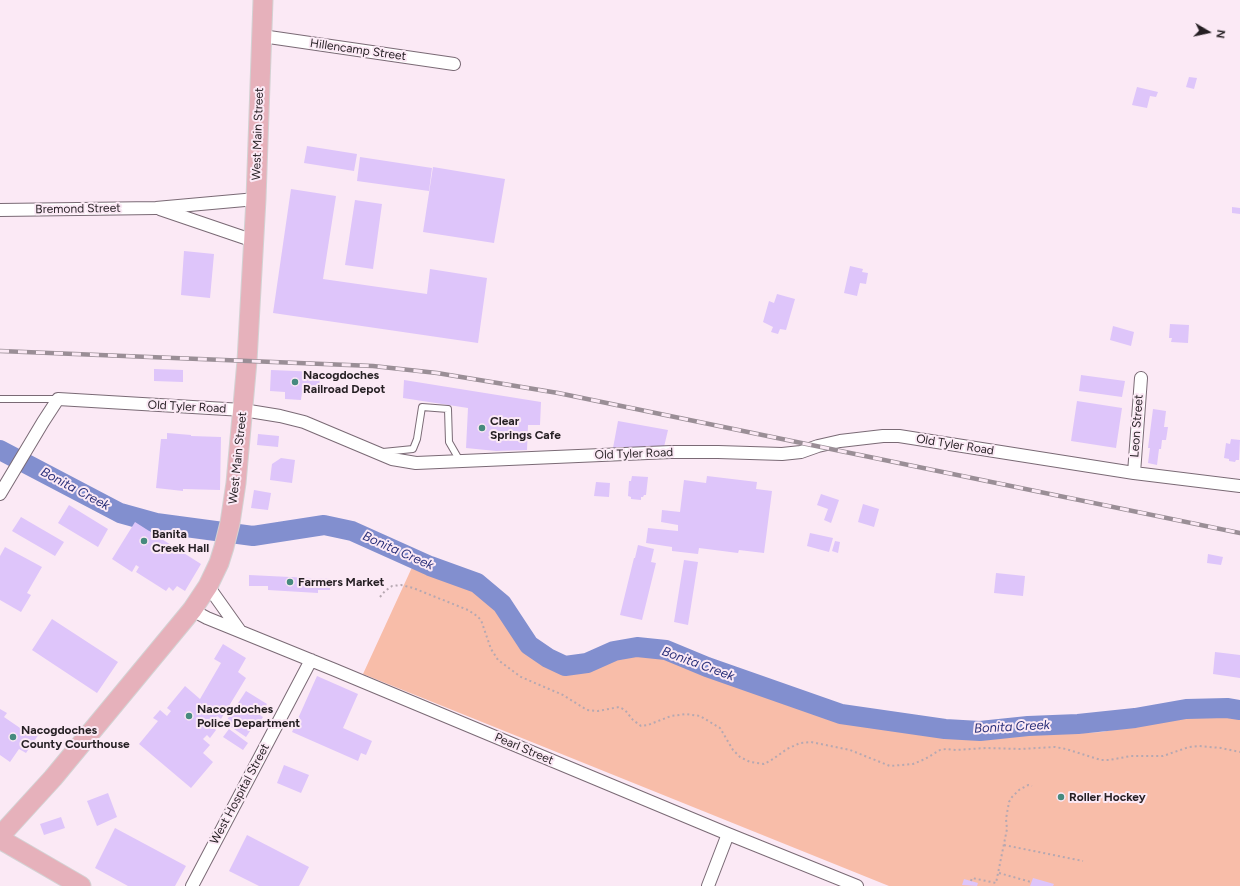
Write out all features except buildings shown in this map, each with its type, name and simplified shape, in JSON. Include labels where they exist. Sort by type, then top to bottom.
[{"type":"main road","name":"West Main Street","points":[[0,838],[53,778],[192,610],[208,586],[219,563],[232,513],[243,410],[254,242],[264,0]]},
{"type":"main road","points":[[0,838],[81,886]]},
{"type":"street","name":"Hillencamp Street","points":[[262,36],[454,64]]},
{"type":"street","name":"Bremond Street","points":[[0,210],[156,208],[256,200]]},
{"type":"street","name":"Bremond Street","points":[[156,208],[254,242]]},
{"type":"street","name":"Leon Street","points":[[1134,474],[1141,378]]},
{"type":"street","name":"Old Tyler Road","points":[[58,400],[243,410],[280,416],[304,422],[392,459],[416,463],[672,452],[793,454],[840,441],[883,436],[915,438],[1134,474],[1240,486]]},
{"type":"street","points":[[0,494],[43,422],[58,400]]},
{"type":"street","points":[[208,586],[240,631]]},
{"type":"street","name":"Pearl Street","points":[[192,610],[207,618],[857,886]]},
{"type":"street","name":"West Hospital Street","points":[[192,886],[311,660]]},
{"type":"street","points":[[708,886],[728,834]]},
{"type":"lane","points":[[0,399],[58,400]]},
{"type":"lane","points":[[376,453],[413,449],[417,439],[422,407],[448,409],[449,442],[460,461]]},
{"type":"path","points":[[380,597],[392,586],[401,585],[468,610],[481,620],[491,649],[498,660],[521,677],[563,695],[587,710],[598,711],[619,707],[625,710],[633,720],[641,726],[648,725],[671,716],[686,714],[700,716],[720,728],[733,750],[740,757],[750,762],[764,764],[773,760],[787,749],[800,743],[811,742],[850,750],[890,766],[913,764],[925,760],[940,750],[946,749],[1020,749],[1055,747],[1101,760],[1131,756],[1163,756],[1189,747],[1199,746],[1221,748],[1240,752]]},
{"type":"path","points":[[971,881],[972,878],[996,883],[1007,829],[1006,819],[1012,797],[1019,790],[1032,786]]},
{"type":"path","points":[[1004,845],[1083,861]]},
{"type":"path","points":[[999,873],[1031,882]]},
{"type":"shaded area","points":[[414,563],[477,585],[501,606],[526,646],[546,661],[565,669],[588,666],[616,655],[636,651],[664,655],[840,719],[927,730],[983,735],[1027,730],[1066,734],[1102,732],[1184,714],[1218,714],[1240,718],[1240,886],[889,886],[363,674]]},
{"type":"waterway","name":"Bonita Creek","points":[[0,450],[120,513],[156,523],[253,536],[324,525],[352,531],[430,566],[477,583],[502,604],[529,645],[548,658],[565,666],[587,663],[614,651],[637,647],[666,650],[707,667],[841,714],[945,729],[980,731],[1028,726],[1078,724],[1135,718],[1186,709],[1227,708],[1240,710]]},
{"type":"railway","points":[[0,351],[373,366],[437,373],[558,393],[1240,533]]},
{"type":"place","name":"Nacogdoches Railroad Depot","points":[[295,382]]},
{"type":"place","name":"Clear Springs Cafe","points":[[482,428]]},
{"type":"place","name":"Banita Creek Hall","points":[[144,541]]},
{"type":"place","name":"Farmers Market","points":[[290,582]]},
{"type":"place","name":"Nacogdoches Police Department","points":[[189,716]]},
{"type":"place","name":"Nacogdoches County Courthouse","points":[[13,737]]},
{"type":"place","name":"Roller Hockey","points":[[1061,797]]}]
